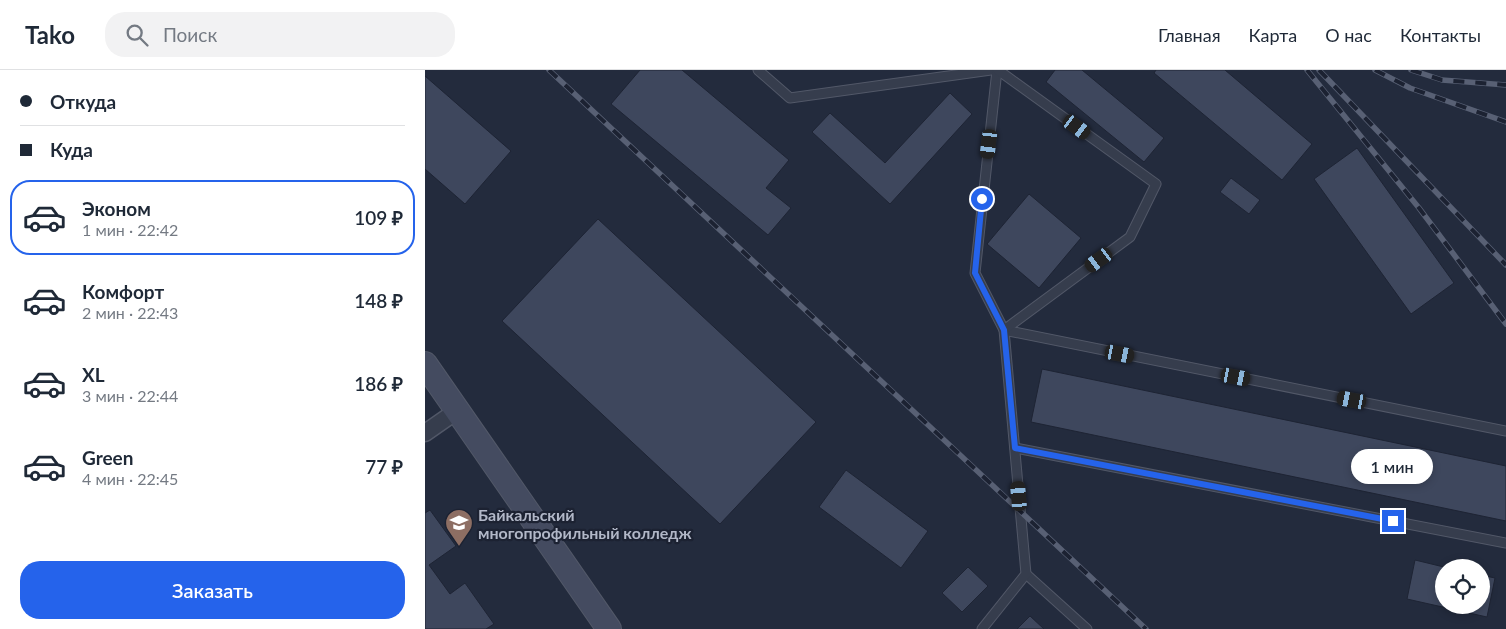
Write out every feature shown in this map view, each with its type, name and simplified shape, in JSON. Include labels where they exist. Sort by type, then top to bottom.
[{"type":"main road","points":[[425,364],[609,629]]},
{"type":"street","points":[[425,434],[458,410]]},
{"type":"lane","points":[[758,70],[790,98],[991,70]]},
{"type":"lane","points":[[1004,330],[1130,237],[1156,184],[998,70],[975,273],[1004,330],[1026,574],[1087,629]]},
{"type":"lane","points":[[1004,330],[1506,430]]},
{"type":"lane","points":[[1015,448],[1506,543]]},
{"type":"lane","points":[[982,629],[1026,574]]},
{"type":"building","points":[[640,70],[682,70],[789,160],[766,188],[791,208],[768,235],[611,104]]},
{"type":"building","points":[[1055,70],[1082,70],[1164,138],[1144,162],[1046,82]]},
{"type":"building","points":[[1156,70],[1225,70],[1312,144],[1282,180],[1154,73]]},
{"type":"building","points":[[425,76],[511,151],[465,204],[425,169]]},
{"type":"building","points":[[950,93],[972,114],[890,204],[812,132],[830,113],[885,163]]},
{"type":"building","points":[[1357,148],[1454,283],[1411,314],[1314,179]]},
{"type":"building","points":[[1231,178],[1260,200],[1249,214],[1220,192]]},
{"type":"building","points":[[1029,194],[1081,238],[1039,288],[987,244]]},
{"type":"building","points":[[598,219],[816,422],[720,524],[502,321]]},
{"type":"building","points":[[1042,369],[1506,466],[1506,521],[1031,422]]},
{"type":"building","points":[[846,470],[928,531],[901,568],[819,507]]},
{"type":"building","points":[[430,510],[456,546],[429,565],[450,594],[465,583],[494,624],[486,629],[425,629],[425,513]]},
{"type":"building","points":[[1415,560],[1435,565],[1435,605],[1407,599]]},
{"type":"building","points":[[968,567],[988,586],[962,612],[942,593]]},
{"type":"building","points":[[1490,577],[1495,578],[1490,602]]},
{"type":"building","points":[[1474,614],[1488,614],[1487,617]]},
{"type":"building","points":[[1030,616],[1044,629],[1017,629]]},
{"type":"railway","points":[[549,70],[1146,629]]},
{"type":"railway","points":[[1307,70],[1419,208],[1506,324]]},
{"type":"railway","points":[[1319,70],[1506,265]]},
{"type":"railway","points":[[1375,70],[1410,88],[1506,122]]},
{"type":"railway","points":[[1411,70],[1442,80],[1506,85]]},
{"type":"place","name":"Байкальский многопрофильный колледж","points":[[459,547]]},
{"type":"route","points":[[982,199],[975,273],[1004,330],[1015,448],[1393,521]]}]
